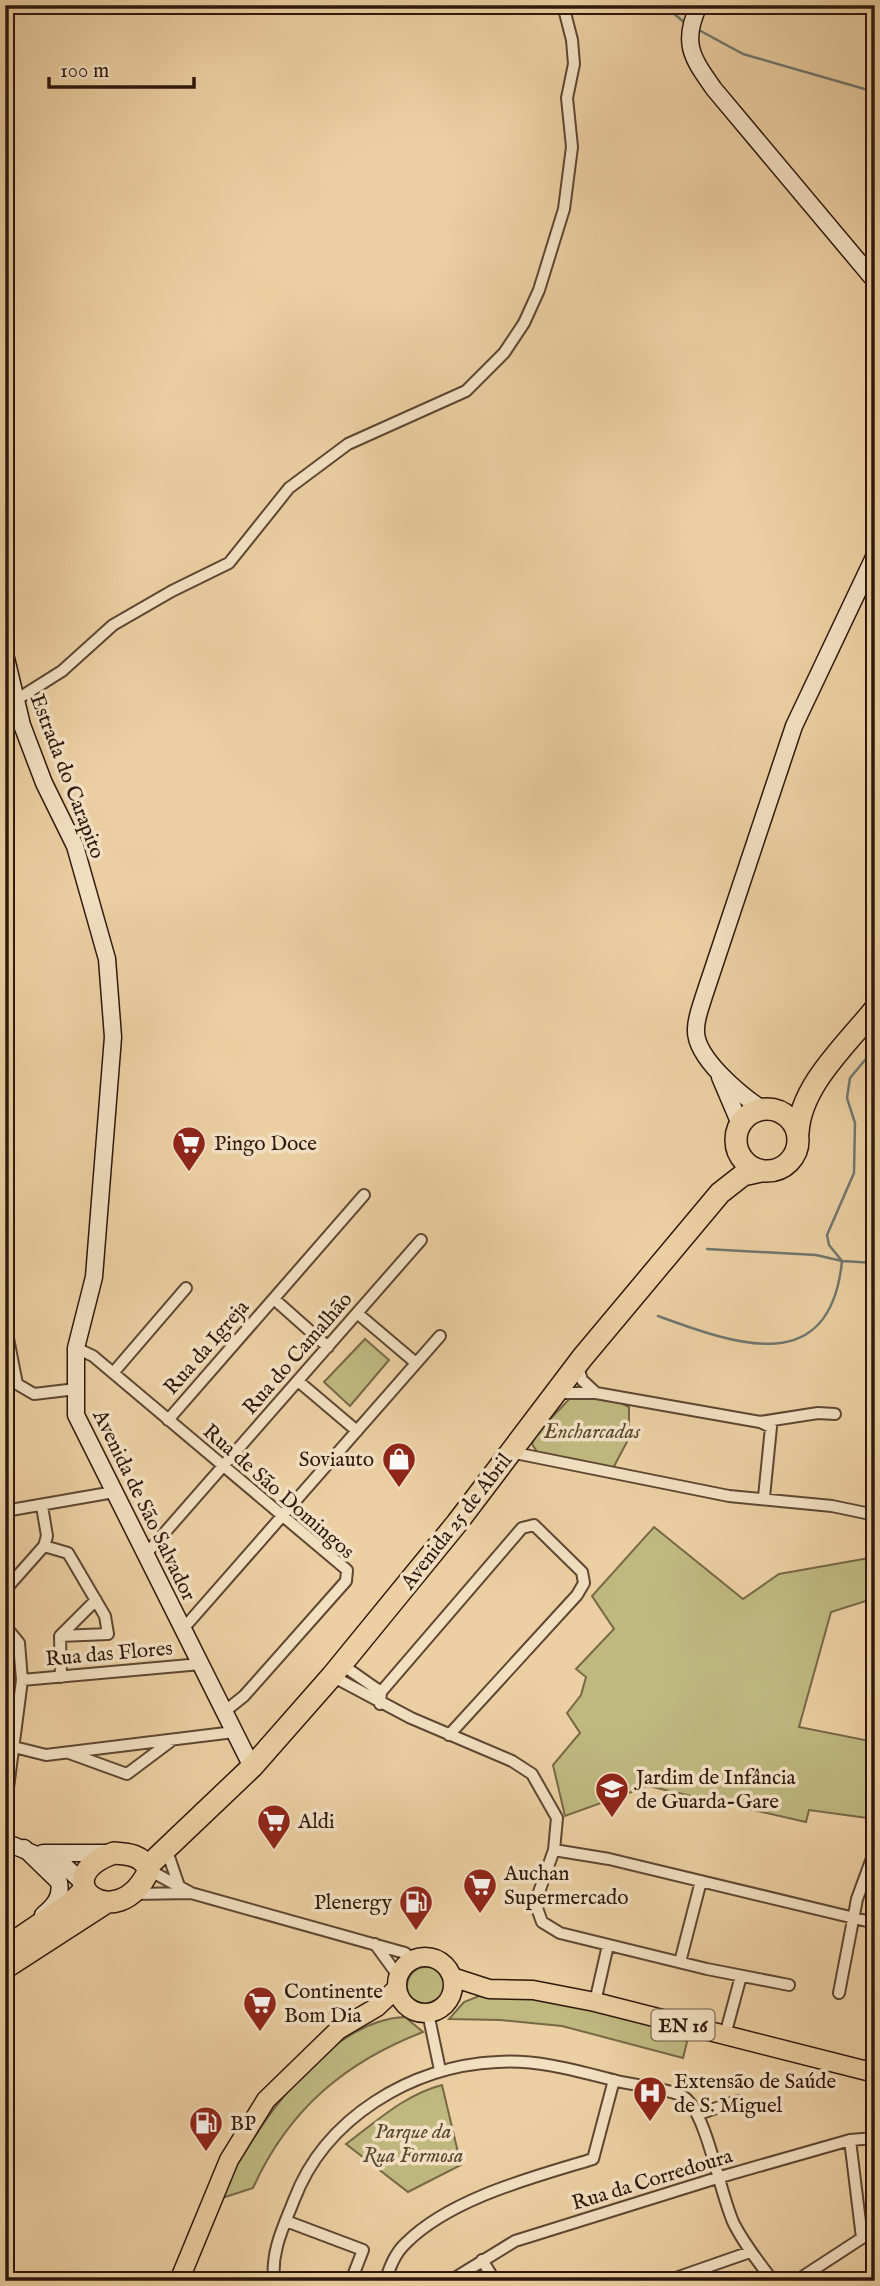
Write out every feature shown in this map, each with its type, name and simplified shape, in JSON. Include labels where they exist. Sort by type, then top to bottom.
[{"type":"highway","points":[[798,1133],[807,1099],[817,1082],[875,1009]]},
{"type":"highway","points":[[761,1171],[744,1161],[738,1134],[754,1112],[795,1099],[817,1082]]},
{"type":"highway","points":[[768,1109],[789,1118],[798,1133]]},
{"type":"highway","name":"Avenida 25 de Abril","points":[[148,1868],[252,1767],[337,1670],[577,1364],[720,1193],[743,1175],[778,1170],[786,1166],[797,1151],[798,1133]]},
{"type":"highway","name":"Avenida 25 de Abril","points":[[720,1193],[731,1170],[738,1134]]},
{"type":"highway","name":"Avenida 25 de Abril","points":[[122,1853],[172,1843]]},
{"type":"highway","points":[[5,1948],[71,1903],[83,1887],[87,1870],[96,1859],[122,1853],[148,1868],[143,1882],[131,1894],[121,1900],[104,1904],[5,1968]]},
{"type":"highway","points":[[83,1887],[93,1900],[104,1904]]},
{"type":"main road","points":[[694,19],[692,57],[714,89],[875,281]]},
{"type":"main road","points":[[768,1109],[716,1069],[703,1052],[695,1031],[704,996],[794,726],[875,555]]},
{"type":"main road","name":"Estrada do Carapito","points":[[5,654],[16,700],[44,783],[75,846],[107,960],[113,1037]]},
{"type":"main road","name":"Avenida de São Salvador","points":[[113,1037],[94,1277],[76,1348],[76,1415],[252,1767]]},
{"type":"main road","points":[[716,1069],[738,1134]]},
{"type":"main road","points":[[5,1842],[66,1867],[83,1887]]},
{"type":"main road","points":[[30,1851],[122,1853]]},
{"type":"main road","points":[[30,1851],[53,1874],[60,1889],[56,1903],[33,1929]]},
{"type":"main road","name":"EN 16","points":[[413,1960],[422,1958],[439,1961],[452,1977],[489,1989],[533,1990],[595,2002],[875,2073]]},
{"type":"main road","points":[[180,2280],[229,2160],[266,2100],[338,2029],[377,2007],[413,1960]]},
{"type":"main road","points":[[449,2000],[452,1977]]},
{"type":"main road","points":[[398,1982],[407,2006]]},
{"type":"main road","name":"EN 16","points":[[428,2013],[449,2000],[489,1989]]},
{"type":"main road","points":[[310,2055],[380,2014],[407,2006],[428,2013]]},
{"type":"street","points":[[16,700],[62,671],[113,625],[172,591],[229,563],[289,488],[348,444],[466,391],[504,353],[524,323],[539,290],[564,209],[572,147],[567,98],[574,64],[572,40],[563,5]]},
{"type":"street","name":"Rua da Igreja","points":[[168,1420],[364,1195]]},
{"type":"street","name":"Rua do Camalhão","points":[[146,1554],[421,1240]]},
{"type":"street","points":[[113,1373],[186,1288]]},
{"type":"street","name":"Rua da Igreja","points":[[274,1299],[328,1347]]},
{"type":"street","points":[[357,1313],[416,1363]]},
{"type":"street","points":[[5,1323],[17,1384],[34,1394],[76,1389]]},
{"type":"street","points":[[183,1629],[440,1336]]},
{"type":"street","name":"Rua de São Domingos","points":[[76,1348],[93,1356],[347,1570],[346,1581],[244,1696],[224,1712]]},
{"type":"street","points":[[577,1364],[582,1380],[596,1393]]},
{"type":"street","points":[[298,1381],[356,1431]]},
{"type":"street","points":[[555,1393],[596,1393],[771,1427],[764,1497]]},
{"type":"street","points":[[760,1423],[818,1413],[835,1414]]},
{"type":"street","points":[[510,1452],[729,1496],[764,1497],[875,1515]]},
{"type":"street","points":[[5,1511],[114,1492]]},
{"type":"street","points":[[5,1590],[44,1546],[47,1536],[42,1506]]},
{"type":"street","points":[[380,1704],[381,1692],[522,1528],[534,1525],[582,1572],[583,1583],[577,1595],[449,1735]]},
{"type":"street","points":[[44,1546],[68,1553],[105,1616],[108,1634],[60,1636]]},
{"type":"street","points":[[61,1677],[60,1636],[96,1600]]},
{"type":"street","points":[[5,1626],[19,1643],[22,1680],[18,1716],[10,1744],[5,1811]]},
{"type":"street","name":"Rua das Flores","points":[[22,1680],[201,1664]]},
{"type":"street","points":[[337,1670],[381,1692]]},
{"type":"street","points":[[337,1670],[380,1704],[512,1761],[532,1774],[557,1818],[554,1850],[538,1892],[537,1908],[542,1922],[559,1933],[789,1985]]},
{"type":"street","points":[[5,1718],[18,1716]]},
{"type":"street","points":[[10,1744],[46,1755],[234,1732]]},
{"type":"street","points":[[67,1752],[127,1774],[173,1739]]},
{"type":"street","points":[[172,1843],[179,1886]]},
{"type":"street","points":[[554,1850],[609,1858],[875,1923]]},
{"type":"street","points":[[839,1993],[854,1917],[875,1850]]},
{"type":"street","points":[[148,1868],[191,1893],[405,1953],[413,1960]]},
{"type":"street","points":[[680,1962],[701,1881]]},
{"type":"street","points":[[131,1894],[191,1893]]},
{"type":"street","points":[[374,1944],[398,1982]]},
{"type":"street","points":[[595,2002],[608,1945]]},
{"type":"street","points":[[725,2035],[741,1976]]},
{"type":"street","points":[[428,2013],[440,2070]]},
{"type":"street","points":[[274,2281],[271,2260],[304,2173],[344,2125],[383,2096],[440,2070],[496,2062],[528,2063],[683,2097],[699,2114],[733,2223],[750,2252],[773,2281]]},
{"type":"street","points":[[385,2281],[393,2260],[405,2243],[471,2200],[497,2188],[593,2159],[614,2080]]},
{"type":"street","points":[[699,2114],[737,2101]]},
{"type":"street","name":"Rua da Corredoura","points":[[450,2281],[515,2241],[717,2178],[850,2140],[875,2138]]},
{"type":"street","points":[[796,2281],[862,2238],[850,2140]]},
{"type":"street","points":[[286,2221],[363,2250],[351,2281]]},
{"type":"street","points":[[667,2281],[750,2252]]},
{"type":"street","points":[[482,2260],[495,2281]]},
{"type":"green space","points":[[365,1339],[389,1360],[350,1406],[324,1382]]},
{"type":"green space","name":"Encharcadas","points":[[575,1393],[604,1395],[629,1407],[629,1438],[611,1472],[541,1458],[532,1444],[536,1434]]},
{"type":"green space","points":[[654,1527],[743,1599],[779,1574],[875,1557],[875,1598],[831,1612],[799,1727],[875,1742],[875,1819],[809,1810],[806,1822],[648,1786],[565,1816],[553,1765],[580,1733],[567,1713],[581,1695],[586,1677],[576,1669],[614,1629],[592,1596]]},
{"type":"green space","points":[[426,1967],[439,1973],[445,1986],[439,1999],[426,2005],[413,1999],[407,1986],[413,1973]]},
{"type":"green space","points":[[484,1994],[535,1994],[689,2034],[683,2058],[562,2026],[500,2020],[449,2019],[464,2002]]},
{"type":"green space","points":[[405,2017],[423,2032],[368,2058],[322,2092],[283,2135],[253,2188],[219,2199],[270,2114],[319,2059],[347,2038],[375,2023]]},
{"type":"green space","name":"Parque da Rua Formosa","points":[[442,2085],[461,2165],[408,2192],[346,2144],[403,2102]]},
{"type":"waterway","points":[[664,5],[685,23]]},
{"type":"waterway","points":[[697,29],[743,54],[875,92]]},
{"type":"waterway","points":[[658,1316],[718,1336],[774,1344],[799,1338],[819,1324],[834,1299],[842,1261],[829,1245],[827,1235],[854,1173],[855,1123],[847,1098],[850,1078],[875,1048]]},
{"type":"waterway","points":[[707,1249],[816,1255],[842,1261],[875,1263]]},
{"type":"place","name":"Pingo Doce","points":[[189,1173]]},
{"type":"place","name":"Soviauto","points":[[399,1489]]},
{"type":"place","name":"Jardim de Infância de Guarda-Gare","points":[[612,1819]]},
{"type":"place","name":"Aldi","points":[[274,1851]]},
{"type":"place","name":"Auchan Supermercado","points":[[480,1915]]},
{"type":"place","name":"Plenergy","points":[[416,1932]]},
{"type":"place","name":"Continente Bom Dia","points":[[260,2033]]},
{"type":"place","name":"Extensão de Saúde de S. Miguel","points":[[650,2123]]},
{"type":"place","name":"BP","points":[[206,2153]]}]
